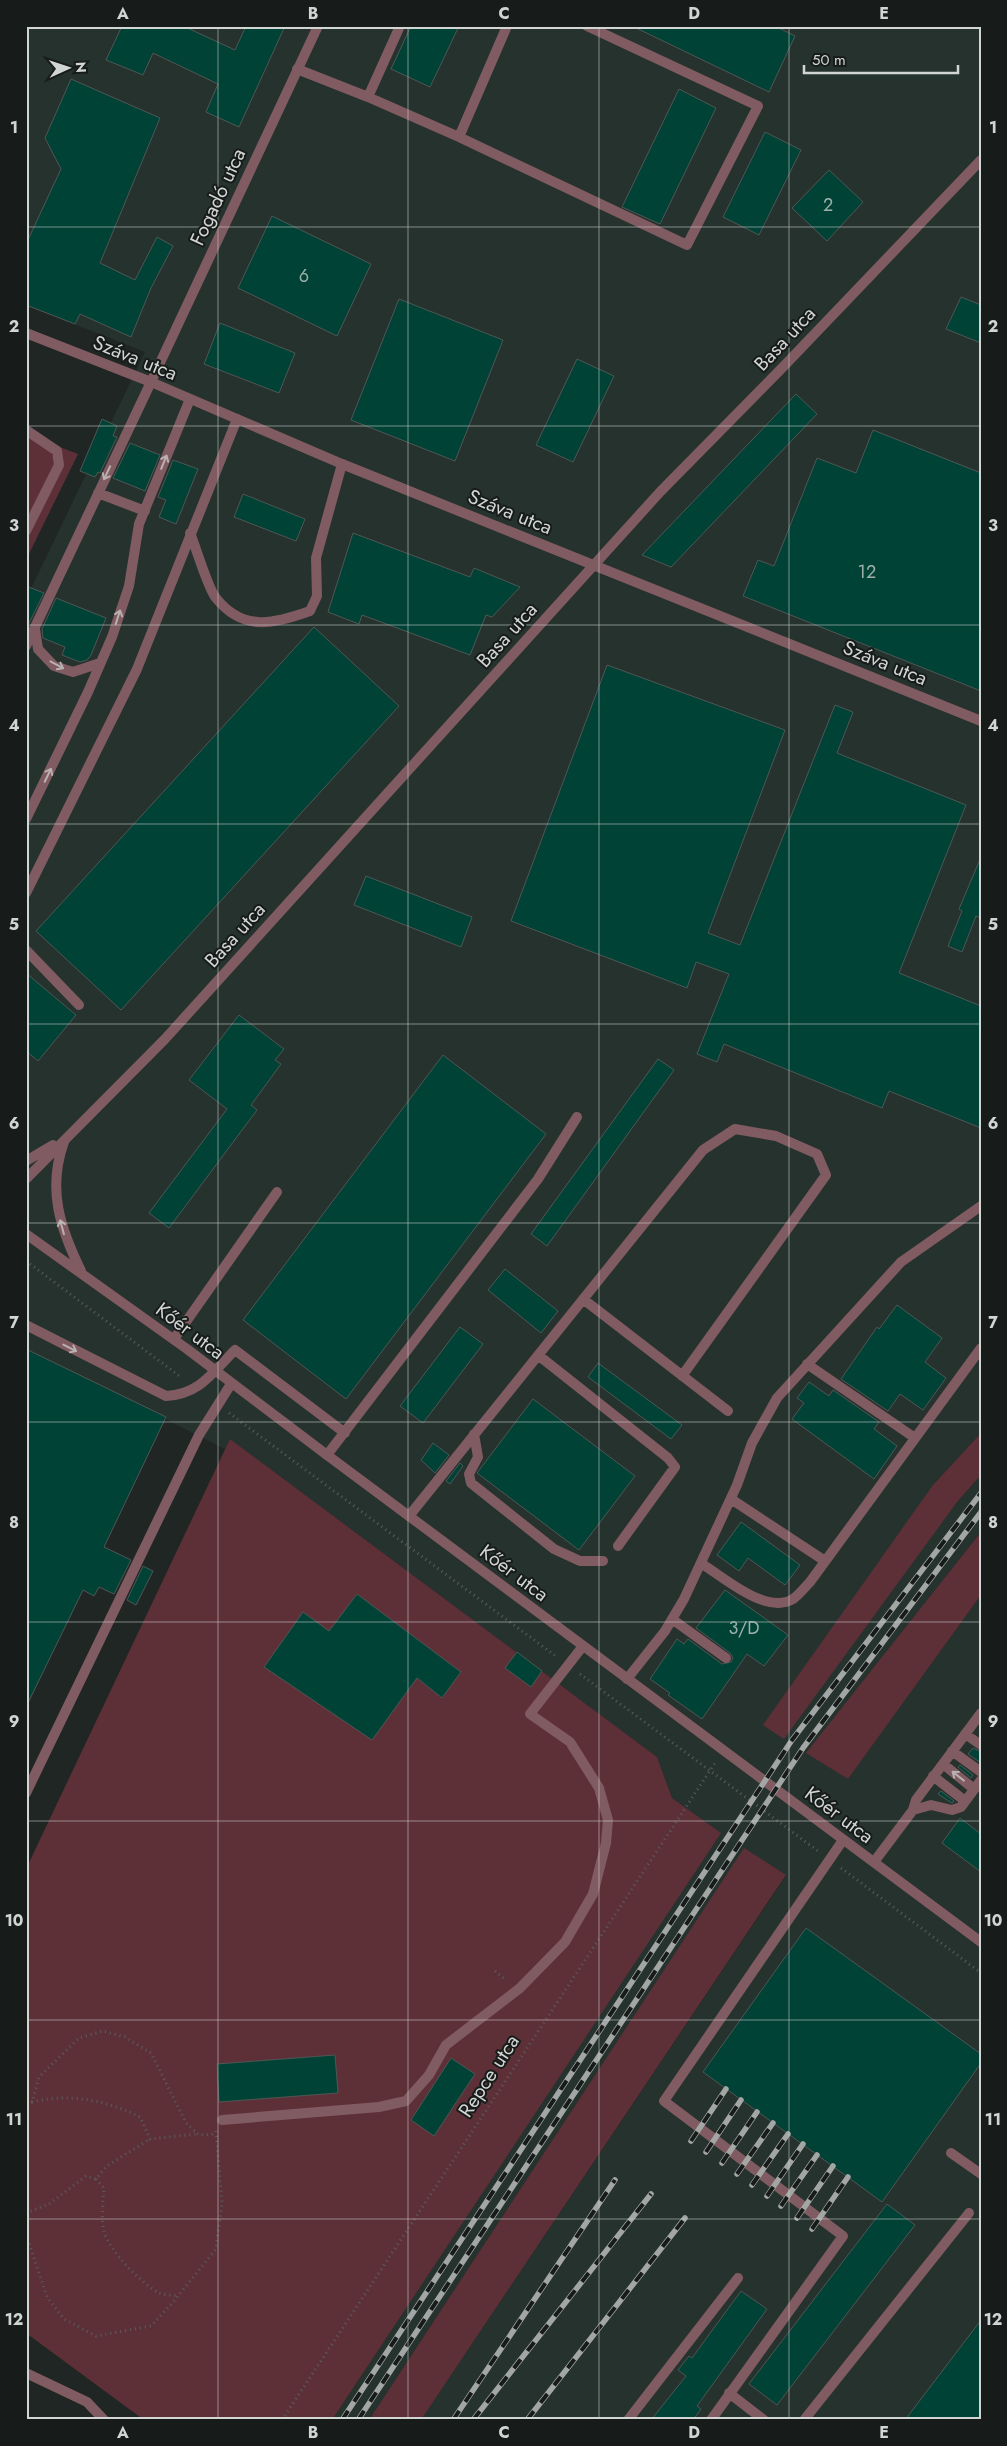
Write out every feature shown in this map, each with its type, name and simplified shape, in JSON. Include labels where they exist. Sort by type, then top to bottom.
[{"type":"street","name":"Fogadó utca","points":[[26,646],[318,26]]},
{"type":"street","points":[[368,97],[400,26]]},
{"type":"street","points":[[459,136],[507,26]]},
{"type":"street","points":[[297,69],[459,136],[687,245],[758,106],[587,26]]},
{"type":"street","name":"Basa utca","points":[[26,1179],[165,1039],[660,492],[783,367],[981,160]]},
{"type":"street","name":"Száva utca","points":[[26,333],[151,382],[342,464],[595,564],[981,721]]},
{"type":"street","points":[[26,819],[88,692],[112,637],[129,586],[140,524],[190,399]]},
{"type":"street","points":[[26,893],[137,669],[237,419]]},
{"type":"street","points":[[26,430],[57,451],[58,465],[26,531]]},
{"type":"street","points":[[190,533],[215,598],[243,621],[280,622],[310,610],[317,596],[316,558],[342,464]]},
{"type":"street","points":[[98,493],[145,511]]},
{"type":"street","points":[[35,628],[38,649],[54,666],[74,672],[100,662]]},
{"type":"street","points":[[26,950],[79,1005]]},
{"type":"street","points":[[327,1455],[538,1179],[577,1117]]},
{"type":"street","points":[[409,1516],[703,1150],[734,1129],[776,1136],[817,1154],[826,1175],[682,1376]]},
{"type":"street","points":[[65,1138],[56,1162],[55,1185],[65,1238],[81,1272]]},
{"type":"street","name":"Basa utca","points":[[26,1161],[65,1138]]},
{"type":"street","points":[[174,1339],[277,1192]]},
{"type":"street","points":[[627,1679],[672,1619],[702,1564],[731,1499],[752,1444],[777,1398],[901,1262],[981,1206]]},
{"type":"street","name":"Kőér utca","points":[[26,1234],[174,1339],[231,1384],[981,1942]]},
{"type":"street","points":[[583,1299],[728,1411]]},
{"type":"street","points":[[26,1325],[166,1396],[181,1395],[196,1389],[235,1350],[345,1433]]},
{"type":"street","points":[[702,1564],[758,1600],[776,1604],[793,1598],[810,1582],[981,1348]]},
{"type":"street","points":[[538,1355],[668,1458],[675,1467],[618,1546]]},
{"type":"street","points":[[807,1364],[915,1438]]},
{"type":"street","points":[[26,1793],[199,1435],[231,1384]]},
{"type":"street","points":[[474,1434],[478,1456],[469,1474],[471,1484],[554,1549],[580,1561],[603,1561]]},
{"type":"street","points":[[731,1499],[825,1562]]},
{"type":"street","points":[[672,1619],[726,1658]]},
{"type":"street","points":[[222,2120],[380,2107],[406,2101],[429,2075],[446,2045],[520,1988],[565,1942],[593,1894],[602,1860],[608,1820],[599,1788],[570,1742],[530,1714],[583,1646]]},
{"type":"street","points":[[874,1862],[913,1810],[916,1800],[933,1776],[979,1719]]},
{"type":"street","points":[[965,1734],[981,1745]]},
{"type":"street","points":[[952,1751],[981,1772]]},
{"type":"street","points":[[913,1810],[931,1804],[952,1810],[961,1807],[978,1785],[943,1764]]},
{"type":"street","points":[[933,1776],[965,1801]]},
{"type":"street","points":[[711,2420],[843,2236],[664,2102],[843,1840]]},
{"type":"street","points":[[951,2153],[981,2174]]},
{"type":"street","points":[[804,2420],[969,2214]]},
{"type":"street","points":[[628,2420],[738,2278]]},
{"type":"street","points":[[26,2373],[87,2402],[104,2420]]},
{"type":"street","points":[[729,2393],[764,2420]]},
{"type":"path","points":[[26,1261],[196,1389]]},
{"type":"path","points":[[218,1405],[981,1973]]},
{"type":"path","name":"Repce utca","points":[[282,2420],[723,1750]]},
{"type":"path","points":[[32,2102],[39,2076],[80,2038],[103,2031],[125,2037],[151,2053],[186,2123],[198,2134]]},
{"type":"path","points":[[26,2103],[62,2097],[78,2098],[120,2107],[140,2117],[150,2140]]},
{"type":"path","points":[[26,2234],[47,2298],[64,2319],[96,2336],[151,2326],[179,2296],[216,2249],[222,2203],[214,2134],[150,2140],[107,2166],[96,2179]]},
{"type":"path","points":[[26,2213],[49,2204],[86,2176],[96,2179],[104,2188],[102,2210],[104,2232],[112,2251],[128,2268],[160,2293],[179,2296]]},
{"type":"shaded area","points":[[26,26],[981,26],[981,1433],[933,1485],[957,1502],[981,1475],[981,1532],[807,1753],[848,1779],[981,1595],[981,2420],[421,2420],[786,1876],[744,1849],[369,2420],[332,2420],[720,1833],[672,1798],[657,1757],[230,1439],[225,1449],[26,1349],[26,599],[145,352],[26,305]]},
{"type":"shaded area","points":[[26,434],[78,454],[26,560]]},
{"type":"shaded area","points":[[981,1433],[981,1475],[957,1502],[784,1739],[763,1725],[933,1485]]},
{"type":"shaded area","points":[[230,1439],[657,1757],[672,1798],[721,1833],[332,2420],[144,2420],[26,2333],[26,1869]]},
{"type":"shaded area","points":[[981,1532],[981,1595],[848,1779],[806,1753]]},
{"type":"shaded area","points":[[744,1848],[786,1875],[421,2420],[369,2420]]},
{"type":"building","points":[[122,26],[183,26],[235,50],[246,26],[285,26],[239,127],[206,112],[218,84],[153,53],[143,75],[106,60]]},
{"type":"building","points":[[411,26],[459,26],[430,87],[391,69]]},
{"type":"building","points":[[632,26],[775,26],[795,36],[769,92]]},
{"type":"building","points":[[71,79],[160,118],[100,263],[135,280],[157,237],[173,246],[151,288],[131,337],[80,314],[75,324],[26,305],[26,244],[61,169],[45,138]]},
{"type":"building","points":[[679,89],[716,108],[660,224],[622,207]]},
{"type":"building","points":[[765,132],[801,150],[759,235],[723,217]]},
{"type":"building","points":[[829,170],[863,202],[827,241],[792,208]]},
{"type":"building","points":[[272,216],[371,264],[337,336],[238,288]]},
{"type":"building","points":[[961,297],[981,305],[981,343],[946,329]]},
{"type":"building","points":[[399,299],[503,340],[455,461],[351,420]]},
{"type":"building","points":[[220,323],[295,353],[279,393],[204,364]]},
{"type":"building","points":[[577,359],[614,376],[573,462],[536,445]]},
{"type":"building","points":[[796,394],[817,414],[671,567],[642,555]]},
{"type":"building","points":[[102,419],[117,426],[113,436],[117,437],[100,473],[98,472],[95,477],[80,471]]},
{"type":"building","points":[[873,430],[981,473],[981,691],[743,596],[758,560],[774,566],[817,458],[856,473]]},
{"type":"building","points":[[130,443],[160,455],[145,491],[113,478]]},
{"type":"building","points":[[173,460],[198,469],[176,524],[159,517],[166,500],[158,497]]},
{"type":"building","points":[[243,494],[305,519],[296,541],[234,517]]},
{"type":"building","points":[[353,533],[470,577],[474,568],[520,587],[492,617],[486,615],[470,655],[362,615],[359,624],[328,612]]},
{"type":"building","points":[[26,586],[44,593],[26,629]]},
{"type":"building","points":[[56,598],[106,618],[91,655],[87,660],[80,662],[62,655],[65,647],[43,638],[42,629]]},
{"type":"building","points":[[314,627],[399,706],[121,1010],[36,931]]},
{"type":"building","points":[[607,665],[785,730],[708,933],[740,945],[835,705],[853,712],[837,753],[966,805],[899,973],[981,1006],[981,1128],[889,1091],[882,1108],[724,1044],[717,1062],[697,1054],[729,974],[696,962],[687,988],[511,921]]},
{"type":"building","points":[[981,857],[981,918],[976,916],[962,952],[948,946],[962,911],[959,909]]},
{"type":"building","points":[[366,876],[472,917],[461,947],[354,905]]},
{"type":"building","points":[[26,973],[76,1015],[38,1061],[26,1051]]},
{"type":"building","points":[[239,1015],[284,1049],[275,1060],[281,1064],[251,1105],[257,1110],[169,1228],[149,1213],[227,1109],[189,1080]]},
{"type":"building","points":[[443,1055],[546,1134],[346,1399],[243,1320]]},
{"type":"building","points":[[658,1059],[674,1070],[547,1246],[531,1234]]},
{"type":"building","points":[[505,1269],[558,1311],[541,1333],[488,1290]]},
{"type":"building","points":[[897,1305],[942,1338],[925,1362],[946,1378],[923,1410],[900,1394],[888,1411],[841,1379],[877,1327],[879,1329]]},
{"type":"building","points":[[460,1327],[483,1344],[423,1423],[400,1406]]},
{"type":"building","points":[[26,1349],[166,1417],[104,1547],[131,1560],[114,1594],[99,1587],[94,1596],[83,1590],[26,1707]]},
{"type":"building","points":[[598,1363],[682,1425],[671,1439],[588,1377]]},
{"type":"building","points":[[809,1382],[829,1396],[833,1390],[879,1422],[874,1429],[897,1446],[874,1479],[792,1419],[804,1403],[797,1398]]},
{"type":"building","points":[[533,1399],[635,1476],[579,1550],[477,1473]]},
{"type":"building","points":[[433,1443],[449,1455],[435,1473],[421,1460]]},
{"type":"building","points":[[460,1463],[463,1466],[450,1484],[446,1481]]},
{"type":"building","points":[[741,1522],[800,1565],[785,1585],[748,1558],[739,1571],[717,1555]]},
{"type":"building","points":[[143,1566],[153,1571],[136,1605],[127,1600]]},
{"type":"building","points":[[725,1590],[788,1635],[764,1666],[747,1654],[702,1719],[668,1695],[670,1693],[650,1679],[677,1639],[684,1644],[688,1639],[722,1664],[731,1662],[733,1658],[730,1653],[696,1628]]},
{"type":"building","points":[[357,1594],[461,1672],[442,1698],[417,1678],[372,1740],[264,1667],[303,1612],[329,1631]]},
{"type":"building","points":[[517,1652],[542,1671],[531,1687],[505,1668]]},
{"type":"building","points":[[973,1748],[981,1752],[981,1763],[968,1754]]},
{"type":"building","points":[[960,1765],[973,1775],[971,1778],[958,1767]]},
{"type":"building","points":[[941,1791],[954,1801],[952,1803],[938,1794]]},
{"type":"building","points":[[960,1818],[981,1834],[981,1872],[942,1843]]},
{"type":"building","points":[[806,1928],[981,2054],[981,2063],[882,2202],[703,2072]]},
{"type":"building","points":[[335,2055],[338,2093],[219,2102],[217,2064]]},
{"type":"building","points":[[451,2058],[475,2074],[434,2136],[411,2120]]},
{"type":"building","points":[[887,2204],[915,2225],[777,2405],[749,2384]]},
{"type":"building","points":[[741,2291],[767,2309],[697,2406],[701,2409],[693,2420],[651,2420],[686,2376],[678,2370],[689,2356],[692,2358]]},
{"type":"building","points":[[981,2320],[981,2420],[905,2420]]},
{"type":"railway","points":[[342,2420],[792,1740],[981,1493]]},
{"type":"railway","points":[[358,2420],[803,1748],[981,1512]]},
{"type":"railway","points":[[691,2141],[726,2089]]},
{"type":"railway","points":[[706,2152],[741,2100]]},
{"type":"railway","points":[[722,2163],[757,2112]]},
{"type":"railway","points":[[737,2174],[773,2123]]},
{"type":"railway","points":[[752,2185],[788,2134]]},
{"type":"railway","points":[[767,2196],[803,2144]]},
{"type":"railway","points":[[781,2206],[817,2155]]},
{"type":"railway","points":[[797,2218],[833,2166]]},
{"type":"railway","points":[[812,2229],[848,2177]]},
{"type":"railway","points":[[453,2420],[615,2180]]},
{"type":"railway","points":[[473,2420],[651,2194]]},
{"type":"railway","points":[[527,2420],[685,2218]]}]
